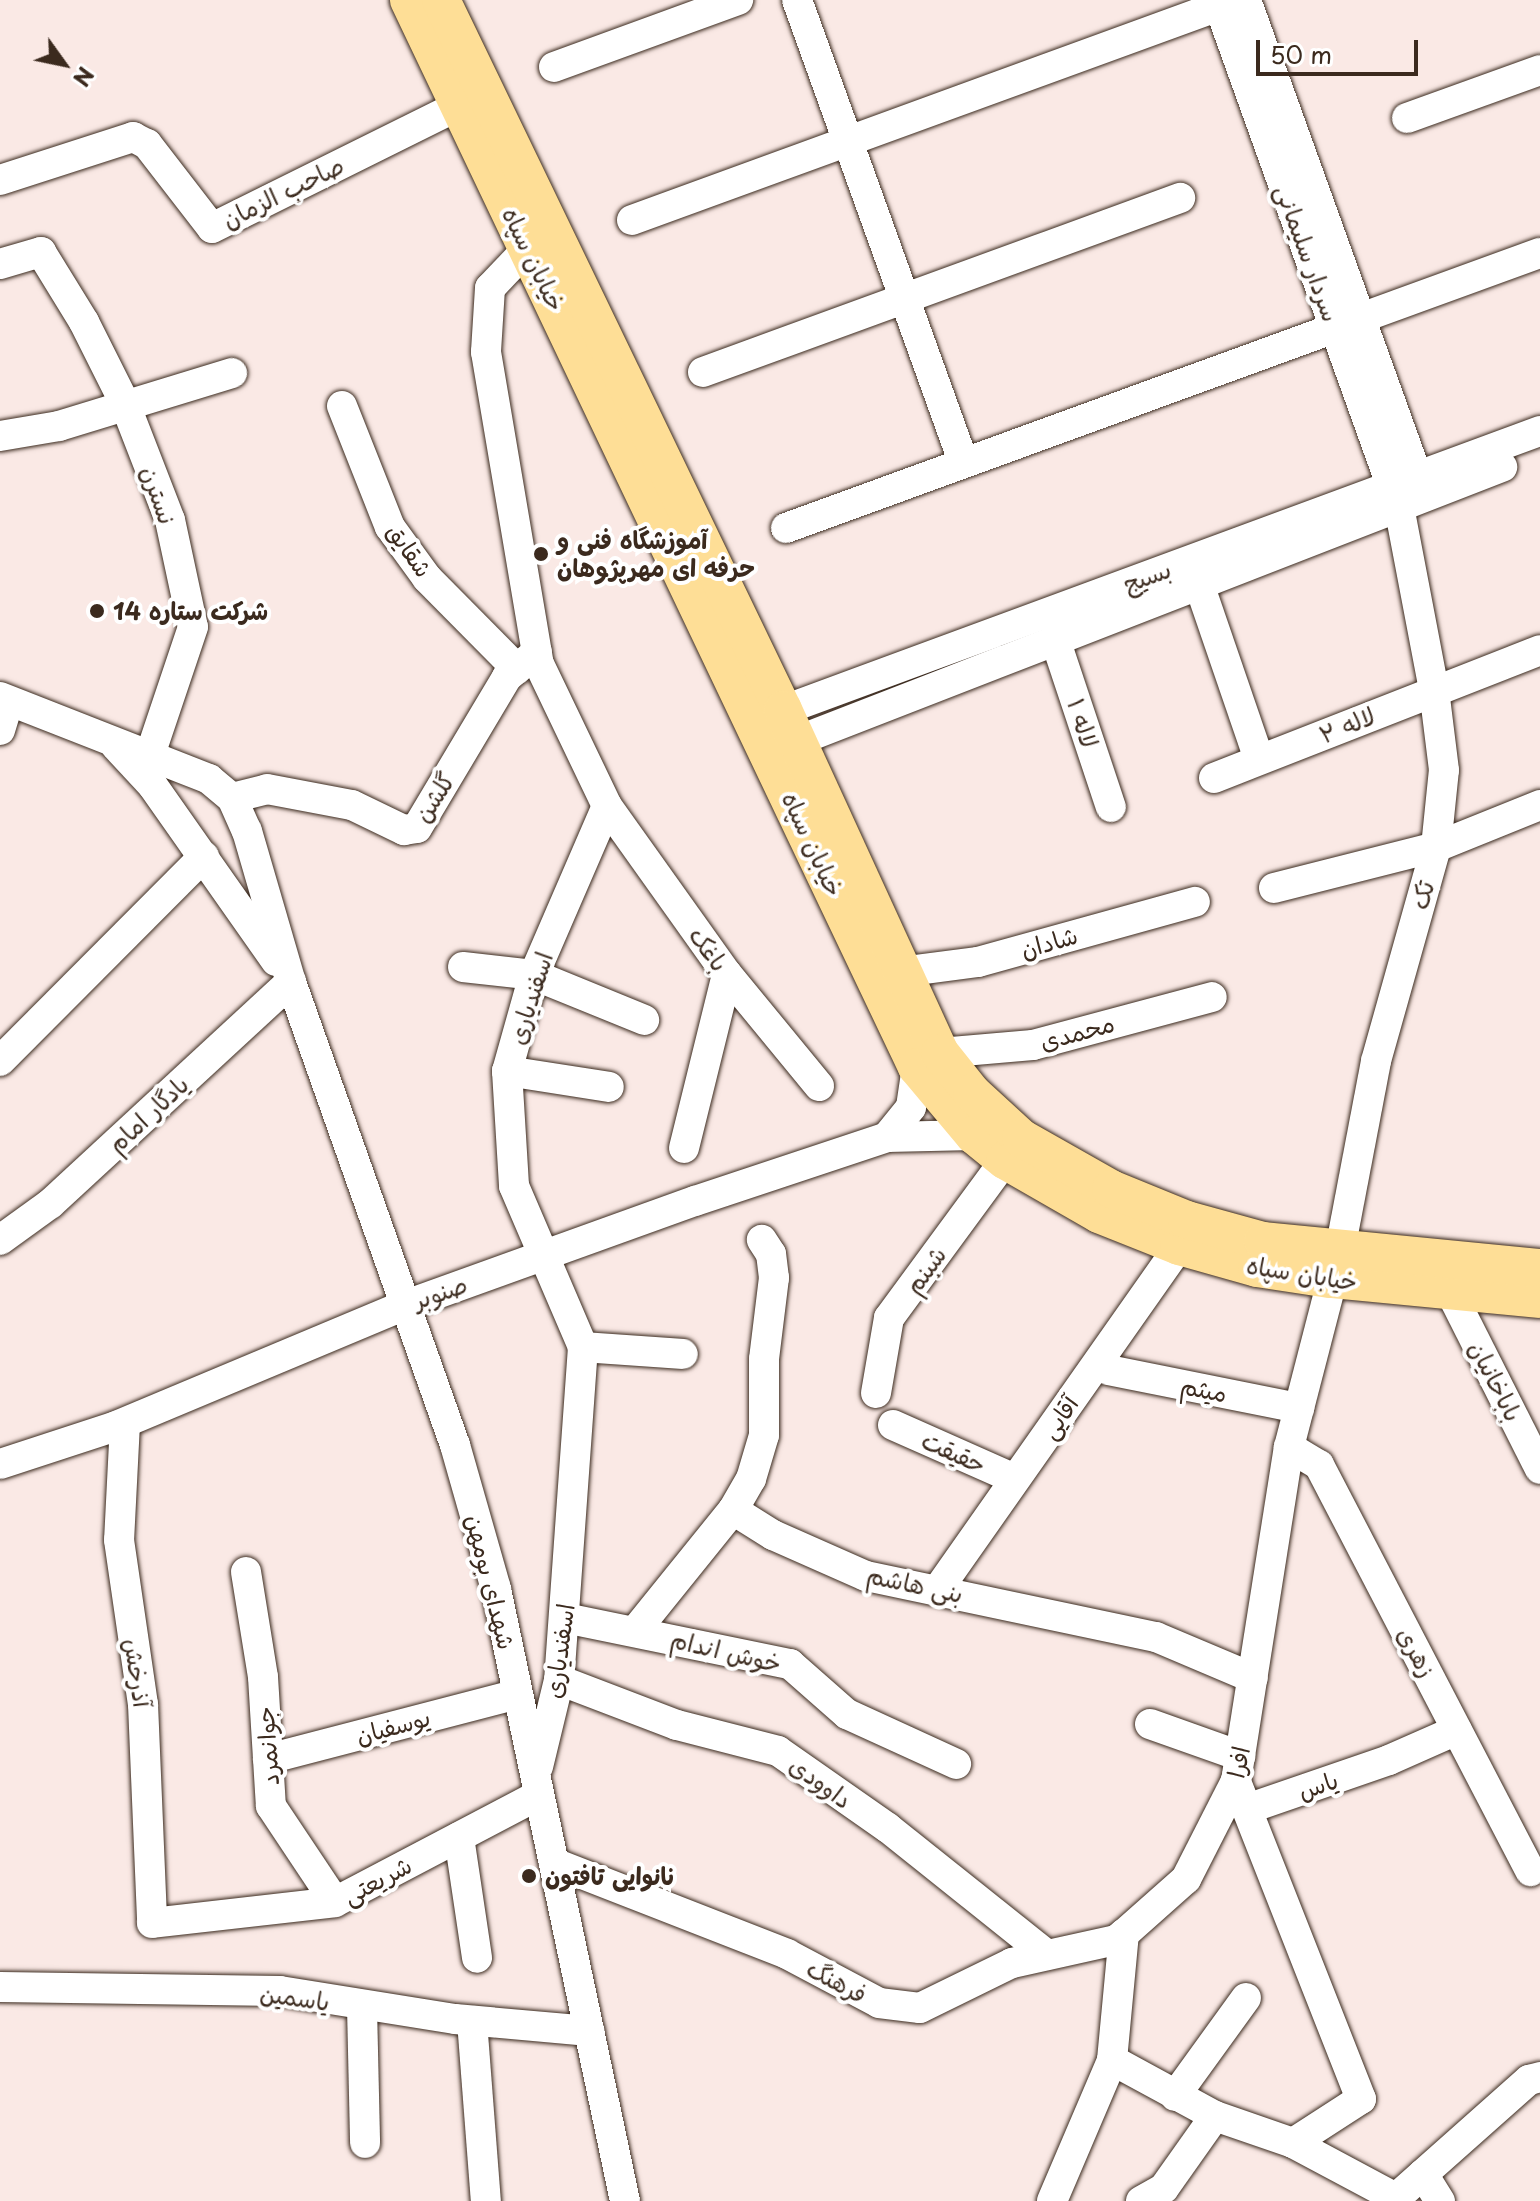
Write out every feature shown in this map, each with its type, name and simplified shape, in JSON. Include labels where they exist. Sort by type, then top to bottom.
[{"type":"main road","name":"خیابان سپاه","points":[[409,0],[528,248],[901,972],[928,1060],[972,1093],[1021,1138],[1111,1189],[1187,1220],[1335,1265],[1451,1293],[1540,1299]]},
{"type":"main road","name":"خیابان سپاه","points":[[441,0],[928,1060],[974,1135],[1005,1160],[1099,1214],[1179,1246],[1257,1268],[1335,1265],[1540,1268]]},
{"type":"street","points":[[554,67],[738,0]]},
{"type":"street","points":[[797,0],[964,463]]},
{"type":"street","points":[[632,220],[1228,2]]},
{"type":"street","name":"سردار سلیمانی","points":[[1228,2],[1408,492]]},
{"type":"street","points":[[1407,118],[1540,70]]},
{"type":"street","name":"صاحب الزمان","points":[[0,180],[133,137],[147,144],[212,228],[460,105]]},
{"type":"street","points":[[703,372],[1180,198]]},
{"type":"street","points":[[528,248],[490,288],[486,352],[527,661],[607,806]]},
{"type":"street","name":"نسترن","points":[[0,264],[41,252],[84,322],[125,404],[170,520],[193,627],[150,755]]},
{"type":"street","points":[[786,528],[1540,253]]},
{"type":"street","points":[[0,436],[59,426],[232,373]]},
{"type":"street","name":"شقایق","points":[[342,406],[390,527],[427,578],[527,661]]},
{"type":"street","name":"بسیج","points":[[776,731],[1055,639],[1199,584],[1540,431]]},
{"type":"street","name":"بسیج","points":[[776,731],[1408,492],[1540,453]]},
{"type":"street","name":"تک","points":[[1335,1265],[1376,1061],[1436,847],[1444,770],[1408,492]]},
{"type":"street","points":[[1199,584],[1259,759]]},
{"type":"street","name":"لاله ۱","points":[[1055,639],[1111,807]]},
{"type":"street","name":"لاله ۲","points":[[1214,778],[1540,650]]},
{"type":"street","name":"گلشن","points":[[232,798],[267,789],[352,805],[404,830],[417,828],[527,661]]},
{"type":"street","points":[[7,711],[109,739],[209,779],[232,798],[247,831],[291,982]]},
{"type":"street","points":[[109,739],[153,786],[291,982]]},
{"type":"street","points":[[1274,888],[1436,847],[1540,805]]},
{"type":"street","name":"باغک","points":[[607,806],[727,974],[819,1086]]},
{"type":"street","name":"اسفندیاری","points":[[537,1786],[559,1680],[583,1347],[514,1186],[507,1071],[534,975],[607,806]]},
{"type":"street","points":[[0,1061],[204,856]]},
{"type":"street","name":"شادان","points":[[901,972],[978,962],[1195,902]]},
{"type":"street","points":[[463,967],[534,975],[644,1020]]},
{"type":"street","points":[[684,1148],[727,974]]},
{"type":"street","name":"یادگار امام","points":[[0,1240],[50,1204],[291,982]]},
{"type":"street","name":"شهدای بومهن","points":[[291,982],[403,1306],[455,1445],[496,1589],[625,2201]]},
{"type":"street","name":"محمدی","points":[[928,1060],[1033,1045],[1212,997]]},
{"type":"street","points":[[887,1137],[911,1107],[928,1060]]},
{"type":"street","points":[[507,1071],[609,1087]]},
{"type":"street","name":"صنوبر","points":[[0,1464],[125,1423],[403,1306],[887,1137],[974,1135]]},
{"type":"street","name":"شبنم","points":[[876,1393],[889,1318],[1005,1160]]},
{"type":"street","points":[[636,1630],[733,1510],[751,1479],[764,1435],[764,1359],[774,1278],[771,1254],[762,1240]]},
{"type":"street","name":"آقایی","points":[[939,1588],[1179,1246]]},
{"type":"street","name":"افرا","points":[[1124,1934],[1186,1879],[1238,1769],[1289,1447],[1335,1265]]},
{"type":"street","name":"باباخانیان","points":[[1451,1293],[1540,1469]]},
{"type":"street","points":[[583,1347],[683,1354]]},
{"type":"street","name":"میثم","points":[[1108,1370],[1299,1408]]},
{"type":"street","name":"آذرخش","points":[[125,1423],[119,1540],[143,1704],[152,1923]]},
{"type":"street","name":"حقیقت","points":[[893,1425],[1015,1479]]},
{"type":"street","name":"زهری","points":[[1289,1447],[1319,1465],[1530,1871]]},
{"type":"street","name":"بنی هاشم","points":[[733,1510],[773,1535],[866,1576],[939,1588],[1156,1637],[1253,1678]]},
{"type":"street","name":"جوانمرد","points":[[246,1572],[263,1677],[271,1806],[335,1902]]},
{"type":"street","name":"خوش اندام","points":[[565,1618],[636,1630],[790,1664],[847,1714],[956,1764]]},
{"type":"street","name":"داوودی","points":[[559,1680],[677,1725],[778,1751],[888,1828],[1047,1955]]},
{"type":"street","name":"یوسفیان","points":[[268,1759],[518,1694]]},
{"type":"street","points":[[1150,1724],[1238,1769],[1247,1809],[1361,2099],[1293,2143]]},
{"type":"street","name":"یاس","points":[[1247,1809],[1389,1760],[1457,1730]]},
{"type":"street","name":"شریعتی","points":[[152,1923],[335,1902],[459,1837],[537,1786]]},
{"type":"street","points":[[459,1837],[477,1958]]},
{"type":"street","name":"فرهنگ","points":[[554,1863],[787,1954],[879,2003],[920,2008],[1012,1963],[1116,1940],[1124,1934]]},
{"type":"street","points":[[1052,2201],[1112,2060],[1124,1934]]},
{"type":"street","name":"یاسمین","points":[[0,1987],[280,1991],[362,2007],[589,2031]]},
{"type":"street","points":[[1175,2096],[1246,1998]]},
{"type":"street","points":[[362,2007],[365,2143]]},
{"type":"street","points":[[472,2021],[486,2201]]},
{"type":"street","points":[[1112,2060],[1215,2116],[1293,2143],[1394,2199],[1529,2080],[1540,2077]]},
{"type":"street","points":[[1141,2201],[1164,2188],[1215,2116]]},
{"type":"street","points":[[1423,2174],[1440,2201]]},
{"type":"place","name":"آموزشگاه فنی و حرفه ای مهرپژوهان","points":[[541,554]]},
{"type":"place","name":"شرکت ستاره 14","points":[[97,611]]},
{"type":"place","name":"نانوایی تافتون","points":[[529,1876]]}]
